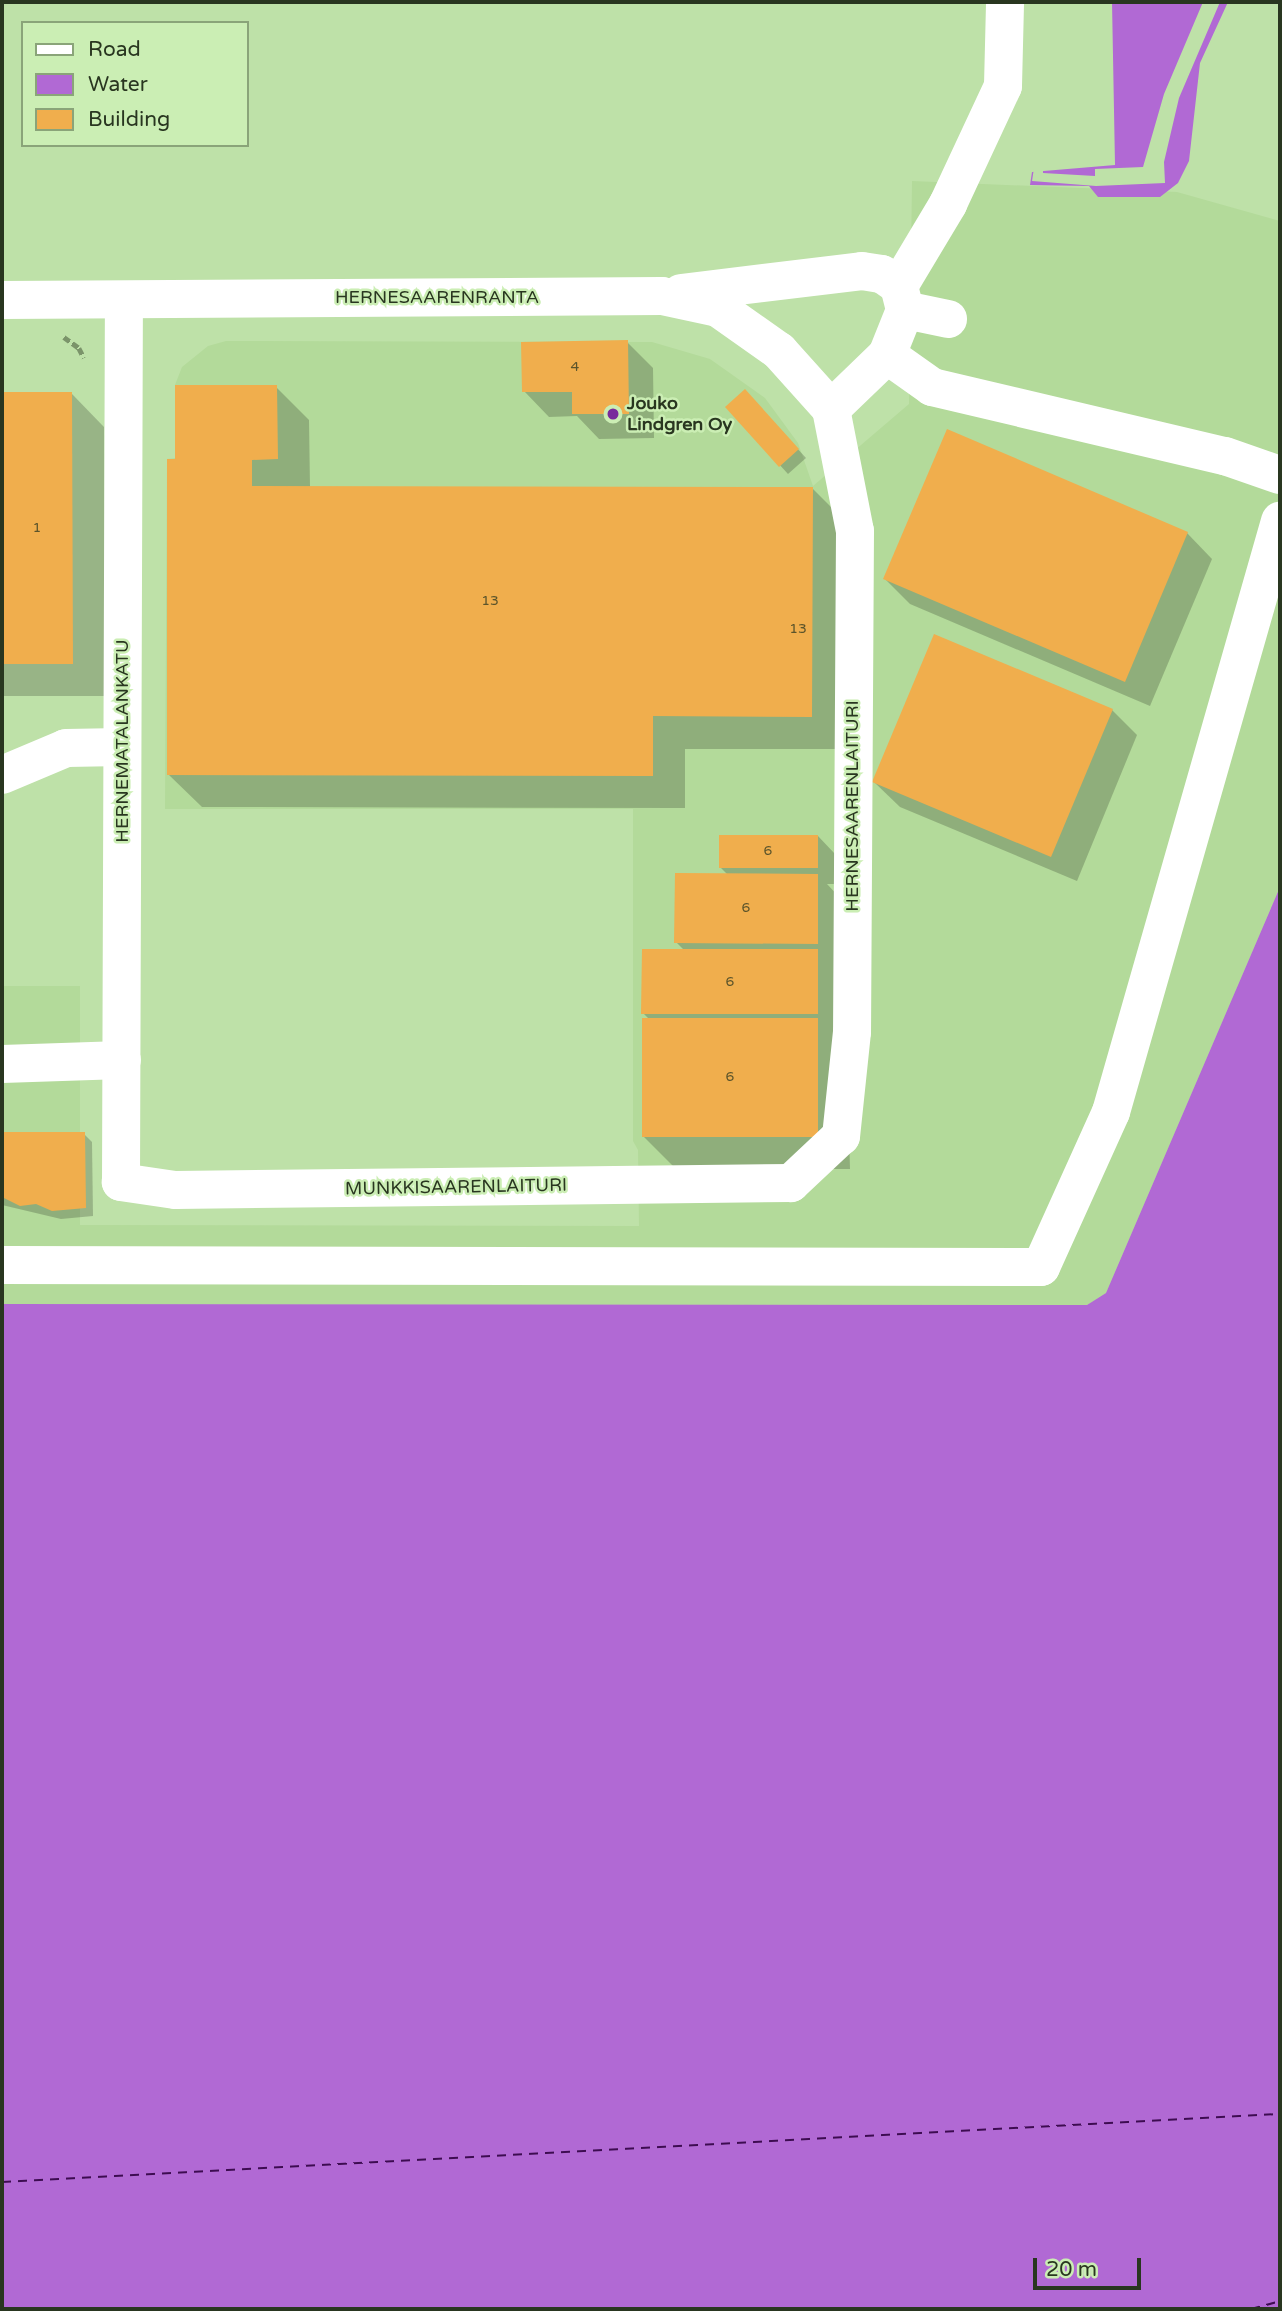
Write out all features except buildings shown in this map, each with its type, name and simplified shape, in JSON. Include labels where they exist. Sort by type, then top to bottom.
[{"type":"street","points":[[831,409],[887,355],[902,298],[1003,86],[1005,2]]},
{"type":"street","points":[[662,296],[862,271],[882,274],[902,298],[948,319]]},
{"type":"street","name":"HERNESAARENRANTA","points":[[2,300],[662,296],[718,308],[779,351],[831,409]]},
{"type":"street","name":"HERNEMATALANKATU","points":[[121,1182],[124,300]]},
{"type":"street","points":[[887,355],[932,387],[1225,456],[1280,475]]},
{"type":"street","name":"HERNESAARENLAITURI","points":[[791,1184],[841,1136],[852,1032],[855,531],[831,409]]},
{"type":"street","points":[[2,1265],[1041,1267],[1111,1112],[1280,521]]},
{"type":"street","points":[[2,775],[66,748],[122,747]]},
{"type":"street","points":[[2,1064],[122,1059]]},
{"type":"street","name":"MUNKKISAARENLAITURI","points":[[121,1182],[175,1190],[791,1184]]},
{"type":"shaded area","points":[[912,181],[1177,192],[1280,221],[1280,887],[1106,1293],[1087,1305],[2,1304],[2,986],[80,986],[80,1225],[639,1226],[638,1150],[633,1141],[633,809],[165,809],[167,459],[175,458],[175,385],[182,367],[208,346],[226,341],[652,342],[710,359],[765,398],[798,443],[813,486],[909,404]]},
{"type":"water","points":[[1112,2],[1228,2],[1200,63],[1189,161],[1178,183],[1160,197],[1098,197],[1089,186],[1030,185],[1032,172],[1115,165]]},
{"type":"water","points":[[1280,887],[1280,2309],[2,2309],[2,1304],[1087,1305],[1106,1293]]},
{"type":"pier","points":[[1203,2],[1220,2],[1179,98],[1164,162],[1165,183],[1096,186],[1032,181],[1034,168],[1043,168],[1043,173],[1095,176],[1095,169],[1143,167],[1164,94]]},
{"type":"ferry route","points":[[2,2182],[1280,2114]]},
{"type":"ferry route","points":[[1251,2309],[1280,2301]]},
{"type":"place","name":"Jouko Lindgren Oy","points":[[613,414]]}]
